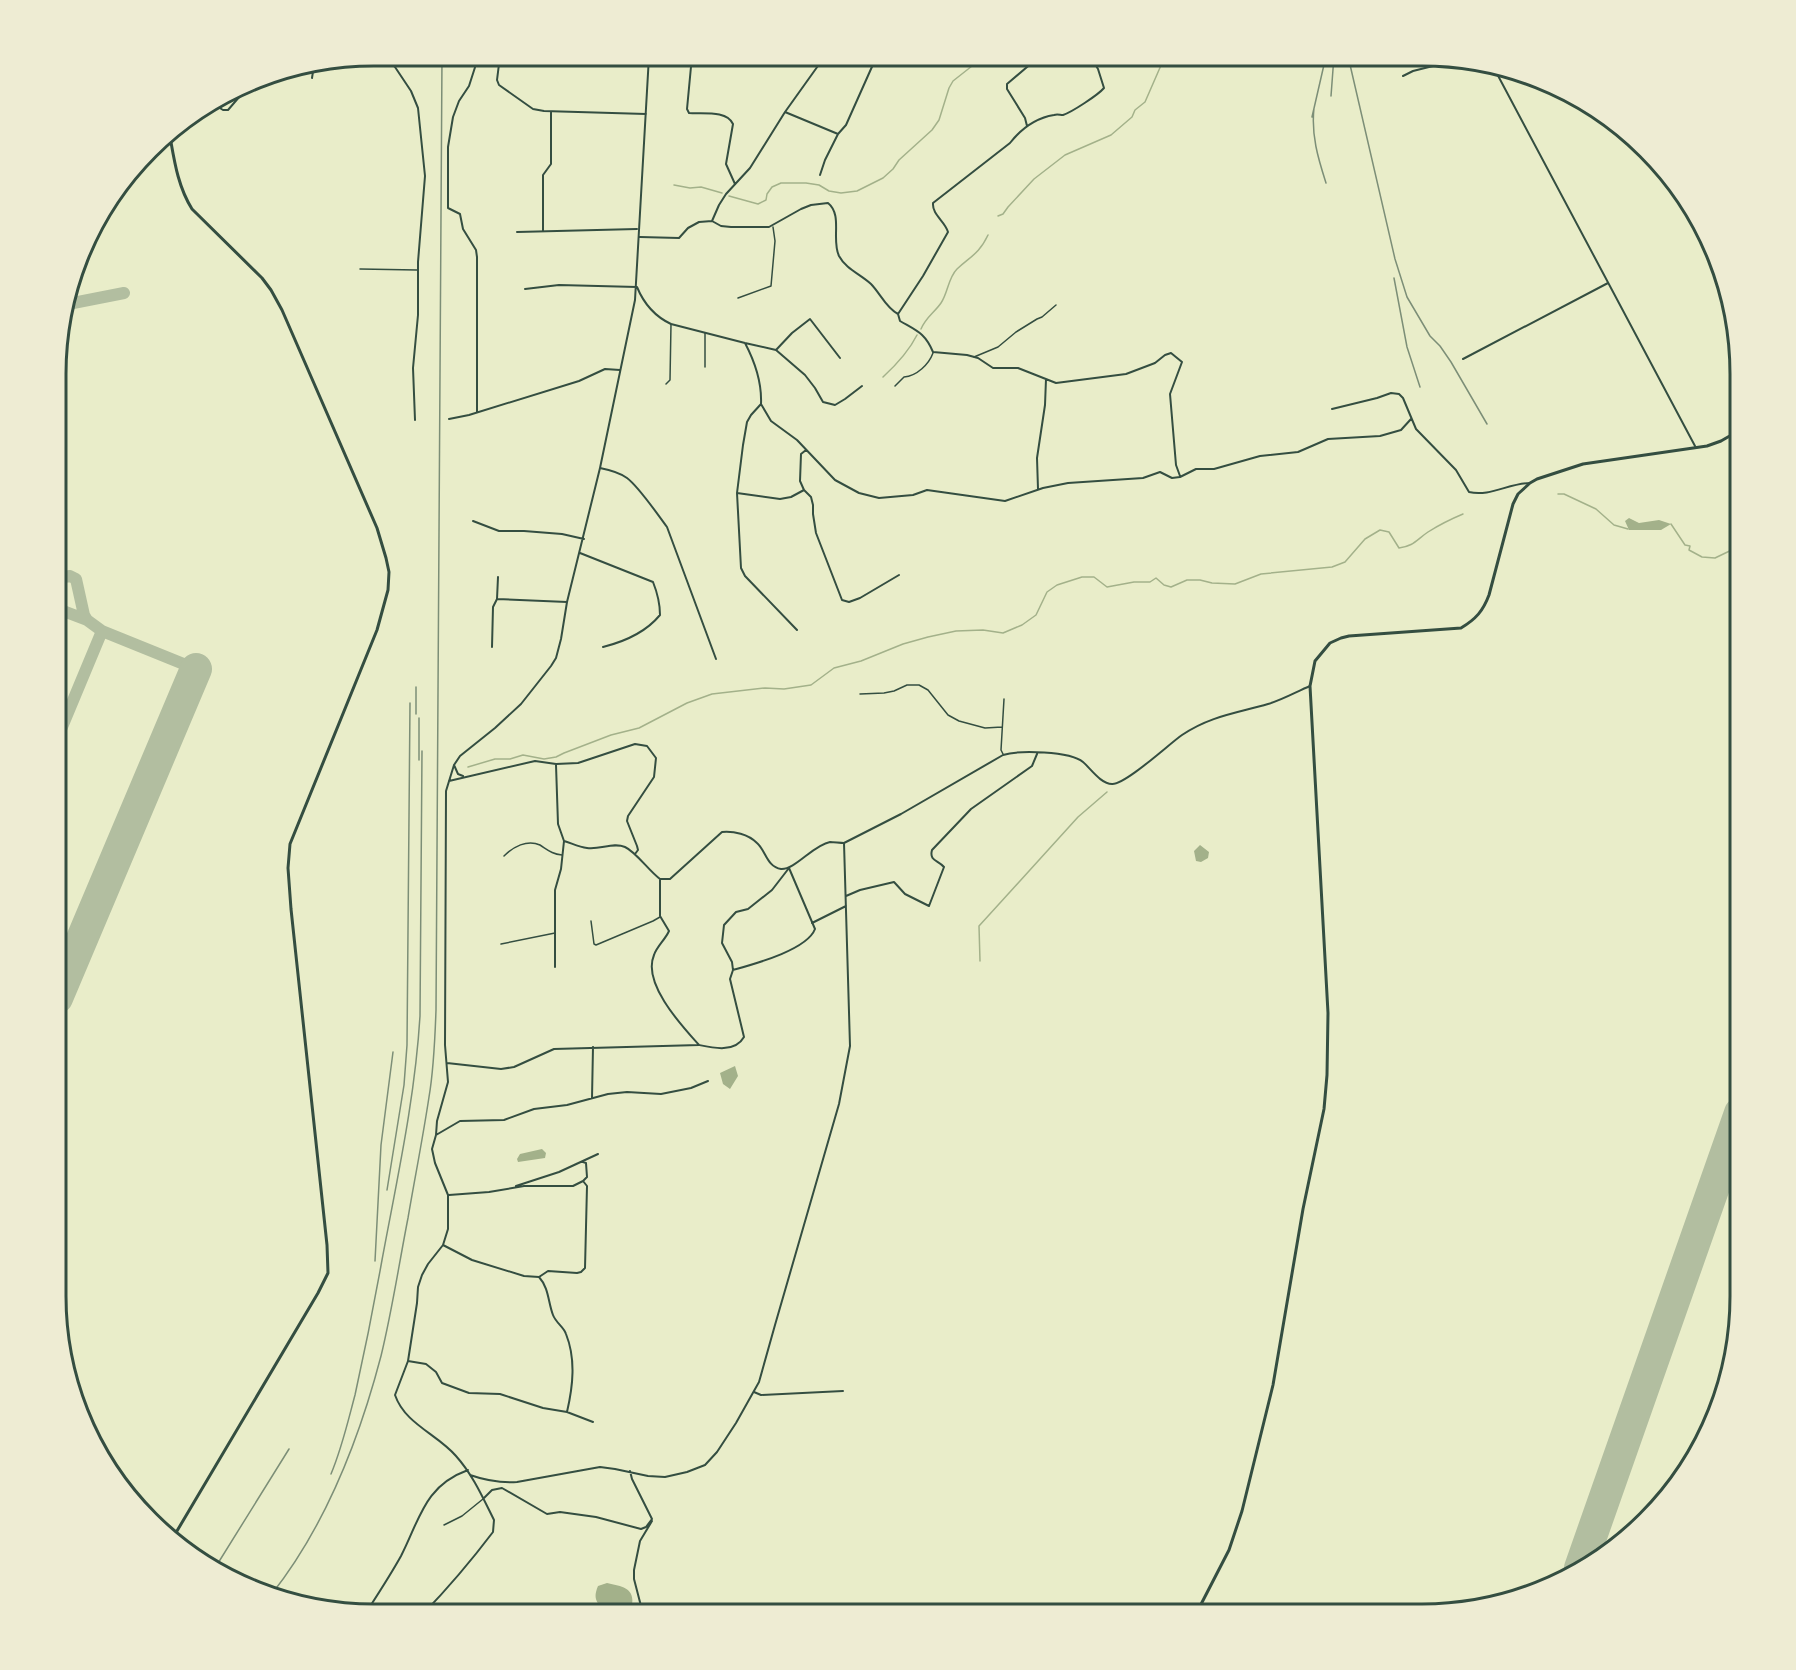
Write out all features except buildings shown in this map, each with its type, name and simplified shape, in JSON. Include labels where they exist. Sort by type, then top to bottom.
[{"type":"main road","points":[[171,142],[184,196],[192,208],[262,278],[282,310],[377,528],[388,572],[388,590],[377,630],[291,844],[288,868],[328,1273],[304,1320],[176,1532]]},
{"type":"main road","points":[[1201,1604],[1229,1550],[1242,1511],[1273,1385],[1303,1209],[1324,1109],[1328,1013],[1310,686],[1315,661],[1330,643],[1341,638],[1461,628],[1475,619],[1484,609],[1489,595],[1513,504],[1518,494],[1530,483],[1583,464],[1707,446],[1730,436]]},
{"type":"street","points":[[393,66],[411,91],[418,108],[425,176],[418,270],[418,315],[412,368],[415,420]]},
{"type":"street","points":[[475,66],[469,86],[456,107],[448,147],[448,208],[460,214],[463,230],[474,247],[477,257],[477,412]]},
{"type":"street","points":[[499,66],[497,80],[501,88],[533,109],[646,114]]},
{"type":"street","points":[[433,1604],[452,1585],[493,1532],[494,1520],[468,1470],[445,1444],[403,1411],[395,1395],[408,1361],[418,1287],[428,1264],[443,1245],[448,1230],[448,1195],[432,1149],[448,1082],[445,1035],[446,791],[454,765],[460,756],[521,704],[556,658],[567,602],[600,468],[637,287],[638,229],[648,66]]},
{"type":"street","points":[[691,66],[687,109],[689,113],[722,115],[729,117],[733,124],[726,164],[735,185]]},
{"type":"street","points":[[712,222],[719,205],[750,168],[785,112],[818,66]]},
{"type":"street","points":[[819,175],[838,134],[846,124],[872,66]]},
{"type":"street","points":[[1027,126],[1025,118],[1007,89],[1007,84],[1028,66]]},
{"type":"street","points":[[898,314],[918,285],[948,232],[934,212],[933,203],[1010,143],[1027,126],[1055,114],[1063,115],[1099,93],[1104,88],[1096,66]]},
{"type":"street","points":[[1404,76],[1431,66]]},
{"type":"street","points":[[312,78],[313,72]]},
{"type":"street","points":[[1498,75],[1695,447]]},
{"type":"street","points":[[219,108],[228,110],[238,98]]},
{"type":"street","points":[[543,231],[543,176],[551,164],[551,111]]},
{"type":"street","points":[[785,112],[838,134]]},
{"type":"street","points":[[639,237],[679,238],[694,224],[712,222],[731,227],[773,226],[801,209],[828,203],[833,206],[835,212],[837,247],[840,256],[853,272],[870,283],[898,314],[900,321],[922,333],[933,352],[967,355],[993,368],[1018,368],[1056,382],[1126,374],[1155,363],[1171,353],[1182,362],[1170,394],[1176,465],[1180,477]]},
{"type":"street","points":[[517,232],[638,229]]},
{"type":"street","points":[[1463,359],[1608,283]]},
{"type":"street","points":[[525,289],[559,285],[637,287]]},
{"type":"street","points":[[637,287],[642,300],[651,311],[671,324],[776,350],[805,375],[823,402],[835,405],[862,386]]},
{"type":"street","points":[[776,350],[810,319],[840,358]]},
{"type":"street","points":[[745,344],[754,360],[762,389],[761,404],[771,421],[806,449],[836,480],[859,493],[879,498],[913,495],[927,490],[1005,501],[1038,489],[1068,483],[1143,478],[1160,472],[1172,478],[1180,477],[1196,469],[1214,469],[1260,456],[1298,452],[1328,438],[1380,436],[1401,430],[1411,419]]},
{"type":"street","points":[[449,419],[579,381],[605,369],[620,370]]},
{"type":"street","points":[[1038,489],[1037,458],[1046,405],[1046,379]]},
{"type":"street","points":[[1332,409],[1377,399],[1391,393],[1399,394],[1403,398],[1416,429],[1455,470],[1469,492],[1480,494],[1530,483]]},
{"type":"street","points":[[761,404],[747,422],[737,493],[741,568],[745,576],[796,630]]},
{"type":"street","points":[[806,449],[801,454],[800,473],[804,490],[811,497],[816,533],[842,600],[849,602],[860,598],[899,575]]},
{"type":"street","points":[[600,468],[628,479],[667,527],[716,659]]},
{"type":"street","points":[[737,493],[780,499],[791,497],[804,490]]},
{"type":"street","points":[[473,521],[499,531],[562,534],[584,539]]},
{"type":"street","points":[[580,553],[653,582],[657,595],[660,615],[656,620],[627,639],[603,647]]},
{"type":"street","points":[[492,647],[493,606],[497,599],[498,577]]},
{"type":"street","points":[[497,599],[567,602]]},
{"type":"street","points":[[447,1063],[501,1069],[514,1067],[554,1049],[734,1046],[744,1037],[730,979],[733,970],[732,962],[722,943],[724,925],[736,912],[748,909],[772,890],[789,868],[812,850],[830,842],[844,843],[901,814],[1003,755],[1020,752],[1059,753],[1081,760],[1109,784],[1114,784],[1133,773],[1200,724],[1226,714],[1269,704],[1310,686]]},
{"type":"street","points":[[449,781],[535,761],[556,764],[578,763],[635,744],[647,746],[656,758],[654,777],[627,821],[638,850],[634,854]]},
{"type":"street","points":[[846,896],[860,890],[894,882],[905,894],[929,906],[944,867],[932,859],[932,850],[971,808],[1032,766],[1037,754]]},
{"type":"street","points":[[555,967],[555,890],[561,869],[564,841],[558,824],[556,764]]},
{"type":"street","points":[[454,765],[458,774],[469,776]]},
{"type":"street","points":[[564,841],[586,848],[613,845],[624,847],[660,879],[670,879],[722,832],[732,831],[758,843],[772,865],[782,869],[789,868]]},
{"type":"street","points":[[470,1475],[503,1483],[600,1467],[665,1477],[687,1472],[705,1465],[717,1452],[754,1392],[767,1359],[839,1104],[850,1046],[844,843]]},
{"type":"street","points":[[733,970],[787,951],[812,937],[815,929],[789,868]]},
{"type":"street","points":[[660,879],[660,916],[669,931],[666,939],[652,957],[653,974],[656,986],[676,1019],[699,1045]]},
{"type":"street","points":[[812,923],[846,906]]},
{"type":"street","points":[[592,1099],[593,1047]]},
{"type":"street","points":[[436,1135],[460,1121],[504,1120],[534,1109],[567,1105],[608,1094],[668,1093],[691,1088],[708,1081]]},
{"type":"street","points":[[448,1195],[489,1192],[513,1187],[559,1172],[598,1154]]},
{"type":"street","points":[[513,1187],[573,1186],[587,1177],[588,1171],[583,1161]]},
{"type":"street","points":[[443,1245],[471,1260],[524,1276],[539,1277],[548,1271],[581,1272],[585,1268],[587,1186],[583,1181]]},
{"type":"street","points":[[539,1277],[546,1284],[554,1319],[566,1331],[573,1364],[571,1397],[567,1412]]},
{"type":"street","points":[[408,1361],[426,1364],[436,1372],[442,1383],[469,1393],[500,1394],[543,1408],[567,1412],[593,1422]]},
{"type":"street","points":[[754,1392],[761,1395],[843,1391]]},
{"type":"street","points":[[371,1604],[401,1555],[426,1501],[456,1474],[468,1470]]},
{"type":"street","points":[[630,1472],[652,1519],[640,1540],[634,1570],[640,1604]]},
{"type":"street","points":[[483,1499],[492,1490],[502,1488],[547,1514],[560,1512],[641,1529],[646,1527],[652,1519]]},
{"type":"lane","points":[[738,298],[771,286],[775,241],[773,226]]},
{"type":"lane","points":[[360,269],[418,270]]},
{"type":"lane","points":[[974,357],[998,347],[1056,305]]},
{"type":"lane","points":[[666,384],[670,380],[671,324]]},
{"type":"lane","points":[[705,333],[705,367]]},
{"type":"lane","points":[[895,386],[904,377],[910,377],[927,365],[933,352]]},
{"type":"lane","points":[[860,694],[884,693],[907,685],[919,685],[928,690],[948,715],[959,721],[985,728],[1002,727]]},
{"type":"lane","points":[[1003,755],[1001,750],[1004,699]]},
{"type":"lane","points":[[504,856],[509,850],[530,843],[538,844],[555,855],[563,855]]},
{"type":"lane","points":[[591,921],[596,945],[660,916]]},
{"type":"lane","points":[[501,944],[555,933]]},
{"type":"lane","points":[[444,1525],[462,1516],[483,1499]]},
{"type":"shaded area","points":[[1629,518],[1639,523],[1659,520],[1671,524],[1661,530],[1629,530],[1625,521]]},
{"type":"shaded area","points":[[1200,845],[1209,852],[1208,858],[1201,862],[1196,861],[1194,851]]},
{"type":"shaded area","points":[[735,1066],[738,1076],[730,1089],[723,1084],[720,1073]]},
{"type":"shaded area","points":[[542,1149],[546,1153],[545,1158],[518,1162],[520,1154]]},
{"type":"shaded area","points":[[607,1583],[625,1588],[631,1594],[632,1604],[599,1604],[596,1597],[598,1586]]},
{"type":"waterway","points":[[729,196],[758,204],[766,200],[772,187],[781,183],[819,185],[829,191],[841,193],[857,191],[883,178],[932,130],[939,120],[953,81],[972,66]]},
{"type":"waterway","points":[[998,216],[1003,214],[1034,179],[1065,155],[1111,135],[1132,117],[1135,110],[1145,102],[1161,66]]},
{"type":"waterway","points":[[674,185],[690,188],[701,187],[722,193]]},
{"type":"waterway","points":[[921,329],[943,299],[954,273],[978,251],[988,235]]},
{"type":"waterway","points":[[883,377],[902,358],[917,335]]},
{"type":"waterway","points":[[1558,494],[1564,494],[1596,509],[1614,525],[1628,529]]},
{"type":"waterway","points":[[468,767],[495,759],[510,759],[523,755],[544,759],[556,757],[611,735],[639,728],[687,703],[712,694],[811,685],[834,668],[861,661],[903,644],[928,637],[956,631],[983,630],[1003,633],[1022,625],[1036,615],[1047,592],[1057,585],[1082,577],[1094,577],[1107,587],[1134,582],[1150,582],[1156,578],[1164,585],[1171,587],[1187,580],[1235,584],[1261,574],[1332,567],[1345,562],[1365,539],[1380,530],[1389,532],[1399,548],[1404,547],[1436,527],[1463,514]]},
{"type":"waterway","points":[[1671,524],[1685,545],[1690,546],[1689,550],[1702,557],[1715,558],[1730,551]]},
{"type":"waterway","points":[[980,961],[979,926],[1078,817],[1107,792]]},
{"type":"taxiway","points":[[74,303],[124,293]]},
{"type":"taxiway","points":[[66,577],[76,579],[87,620]]},
{"type":"taxiway","points":[[66,612],[87,620],[102,631],[196,669]]},
{"type":"taxiway","points":[[66,717],[102,631]]},
{"type":"taxiway","points":[[1588,1543],[1592,1553]]},
{"type":"runway","points":[[66,977],[196,669]]},
{"type":"runway","points":[[1583,1558],[1730,1141]]},
{"type":"railway","points":[[276,1588],[308,1541],[324,1512],[351,1451],[372,1388],[392,1305],[432,1075],[436,1010],[442,66]]},
{"type":"railway","points":[[1312,117],[1324,66]]},
{"type":"railway","points":[[1331,96],[1333,66]]},
{"type":"railway","points":[[1350,66],[1395,259],[1407,297],[1430,336],[1451,362],[1487,424]]},
{"type":"railway","points":[[1314,108],[1314,137],[1326,183]]},
{"type":"railway","points":[[1394,278],[1407,347],[1420,387]]},
{"type":"railway","points":[[416,687],[416,714]]},
{"type":"railway","points":[[387,1190],[404,1085],[407,1045],[410,703]]},
{"type":"railway","points":[[419,718],[419,760]]},
{"type":"railway","points":[[331,1474],[355,1395],[373,1311],[410,1108],[418,1047],[422,751]]},
{"type":"railway","points":[[375,1261],[381,1145],[393,1052]]},
{"type":"railway","points":[[219,1562],[289,1449]]}]
